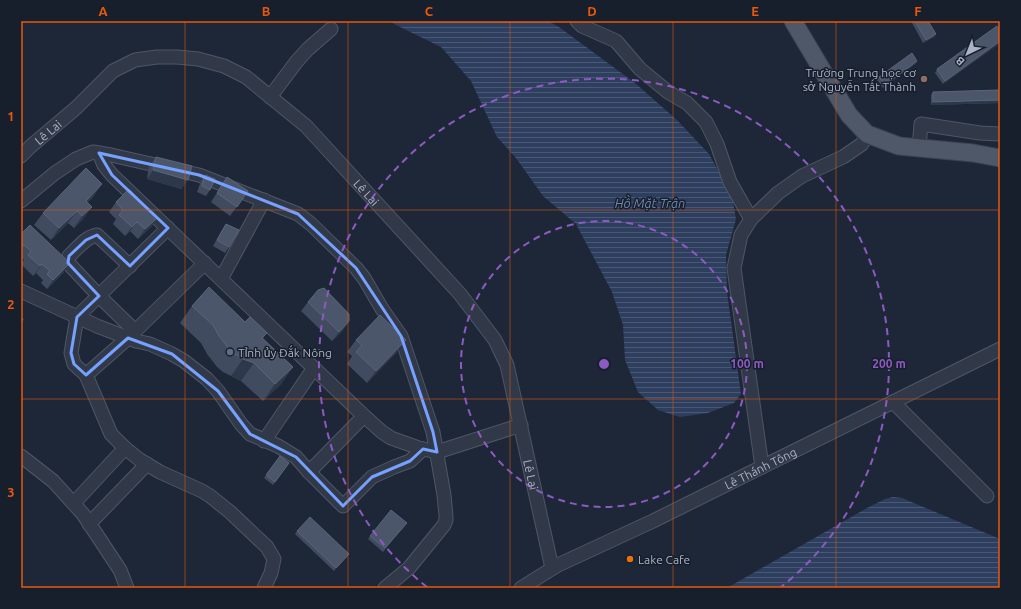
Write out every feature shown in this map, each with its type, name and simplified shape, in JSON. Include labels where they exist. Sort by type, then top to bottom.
[{"type":"main road","points":[[794,21],[849,115],[867,134],[899,146],[973,153],[1000,158]]},
{"type":"street","points":[[577,21],[582,26],[616,42],[640,69],[668,92],[687,103],[706,122],[717,144],[730,182],[751,218]]},
{"type":"street","points":[[270,98],[297,61],[331,29]]},
{"type":"street","name":"Lê Lai","points":[[21,156],[30,146],[76,108],[113,71],[135,60],[157,57],[198,59],[224,66],[246,77],[306,126],[460,294],[495,340],[507,365],[552,568]]},
{"type":"street","points":[[920,148],[921,124],[980,133],[1000,134]]},
{"type":"street","points":[[762,467],[734,268],[741,235],[751,218],[778,193],[802,176],[842,157],[862,144],[867,134]]},
{"type":"street","points":[[21,201],[55,173],[76,159],[93,152],[111,155],[199,174],[298,214],[311,224],[356,268],[401,336],[433,432],[444,495],[446,516],[444,525],[409,568],[385,588]]},
{"type":"street","points":[[99,153],[104,165],[112,175],[364,416],[391,438],[403,443],[437,452],[521,424]]},
{"type":"street","points":[[220,279],[264,200]]},
{"type":"street","points":[[168,228],[77,317],[71,353],[74,364],[86,375],[111,434],[125,448],[160,472],[210,496],[230,512],[267,547],[274,559],[272,573],[264,588]]},
{"type":"street","points":[[130,266],[97,235],[86,240],[69,256],[68,263],[99,296],[136,341],[150,344],[172,354],[202,375],[218,391],[241,424],[250,434],[278,446],[296,457],[308,472],[343,506],[372,477],[410,461],[423,449]]},
{"type":"street","points":[[86,375],[205,263]]},
{"type":"street","points":[[21,291],[97,326],[131,334]]},
{"type":"street","name":"Lê Thánh Tông","points":[[521,588],[552,568],[653,521],[1000,349]]},
{"type":"street","points":[[264,440],[314,368]]},
{"type":"street","points":[[893,402],[986,496]]},
{"type":"street","points":[[308,472],[364,416]]},
{"type":"street","points":[[74,503],[125,448]]},
{"type":"street","points":[[21,456],[53,481],[83,514],[120,570],[127,588]]},
{"type":"street","points":[[90,524],[147,464]]},
{"type":"highlighted area","points":[[99,153],[199,175],[298,214],[356,268],[401,336],[433,432],[437,452],[423,449],[410,461],[372,477],[343,506],[296,457],[250,434],[218,391],[172,354],[128,338],[86,375],[74,364],[71,353],[77,317],[99,296],[68,263],[69,256],[86,240],[97,235],[130,266],[168,228],[112,175]]},
{"type":"water","name":"Hồ Mặt Trận","points":[[391,21],[548,21],[559,27],[635,83],[677,120],[709,154],[732,196],[736,219],[726,255],[727,292],[741,394],[734,403],[708,413],[680,417],[658,410],[638,392],[625,360],[623,325],[612,292],[576,224],[543,196],[516,158],[497,137],[471,81],[441,47],[394,24]]},
{"type":"water","points":[[893,497],[902,498],[1000,539],[1000,588],[727,588],[867,508],[885,499]]},
{"type":"building","points":[[915,21],[928,21],[936,34],[926,40]]},
{"type":"building","points":[[997,26],[1000,31],[1000,41],[945,81],[937,69]]},
{"type":"building","points":[[912,53],[917,61],[885,85],[879,77]]},
{"type":"building","points":[[1000,90],[1000,100],[933,102],[933,92]]},
{"type":"building","points":[[156,157],[192,166],[188,180],[153,170]]},
{"type":"building","points":[[86,168],[102,184],[86,201],[92,207],[82,216],[77,211],[59,228],[43,213]]},
{"type":"building","points":[[205,175],[215,179],[210,190],[202,186]]},
{"type":"building","points":[[227,177],[248,191],[237,207],[217,193]]},
{"type":"building","points":[[129,189],[157,218],[145,229],[137,222],[132,227],[119,215],[123,210],[116,202]]},
{"type":"building","points":[[226,224],[239,230],[229,247],[217,240]]},
{"type":"building","points":[[30,225],[70,263],[53,280],[47,274],[50,271],[42,264],[40,266],[28,255],[31,251],[24,245],[21,248],[21,234]]},
{"type":"building","points":[[209,287],[245,322],[250,317],[267,333],[262,338],[293,367],[275,384],[254,363],[243,359],[229,349],[213,325],[192,306]]},
{"type":"building","points":[[324,288],[349,314],[349,321],[339,332],[308,302],[318,290]]},
{"type":"building","points":[[380,315],[406,340],[376,371],[356,352],[362,345],[356,340]]},
{"type":"building","points":[[280,456],[289,463],[275,482],[266,475]]},
{"type":"building","points":[[391,510],[407,523],[385,548],[370,536]]},
{"type":"building","points":[[310,517],[349,554],[336,568],[297,531]]},
{"type":"place","name":"Trường Trung học cơ sở Nguyễn Tất Thành","points":[[924,79]]},
{"type":"place","name":"Tỉnh ủy Đắk Nông","points":[[230,352]]},
{"type":"place","name":"Lake Cafe","points":[[630,559]]}]
